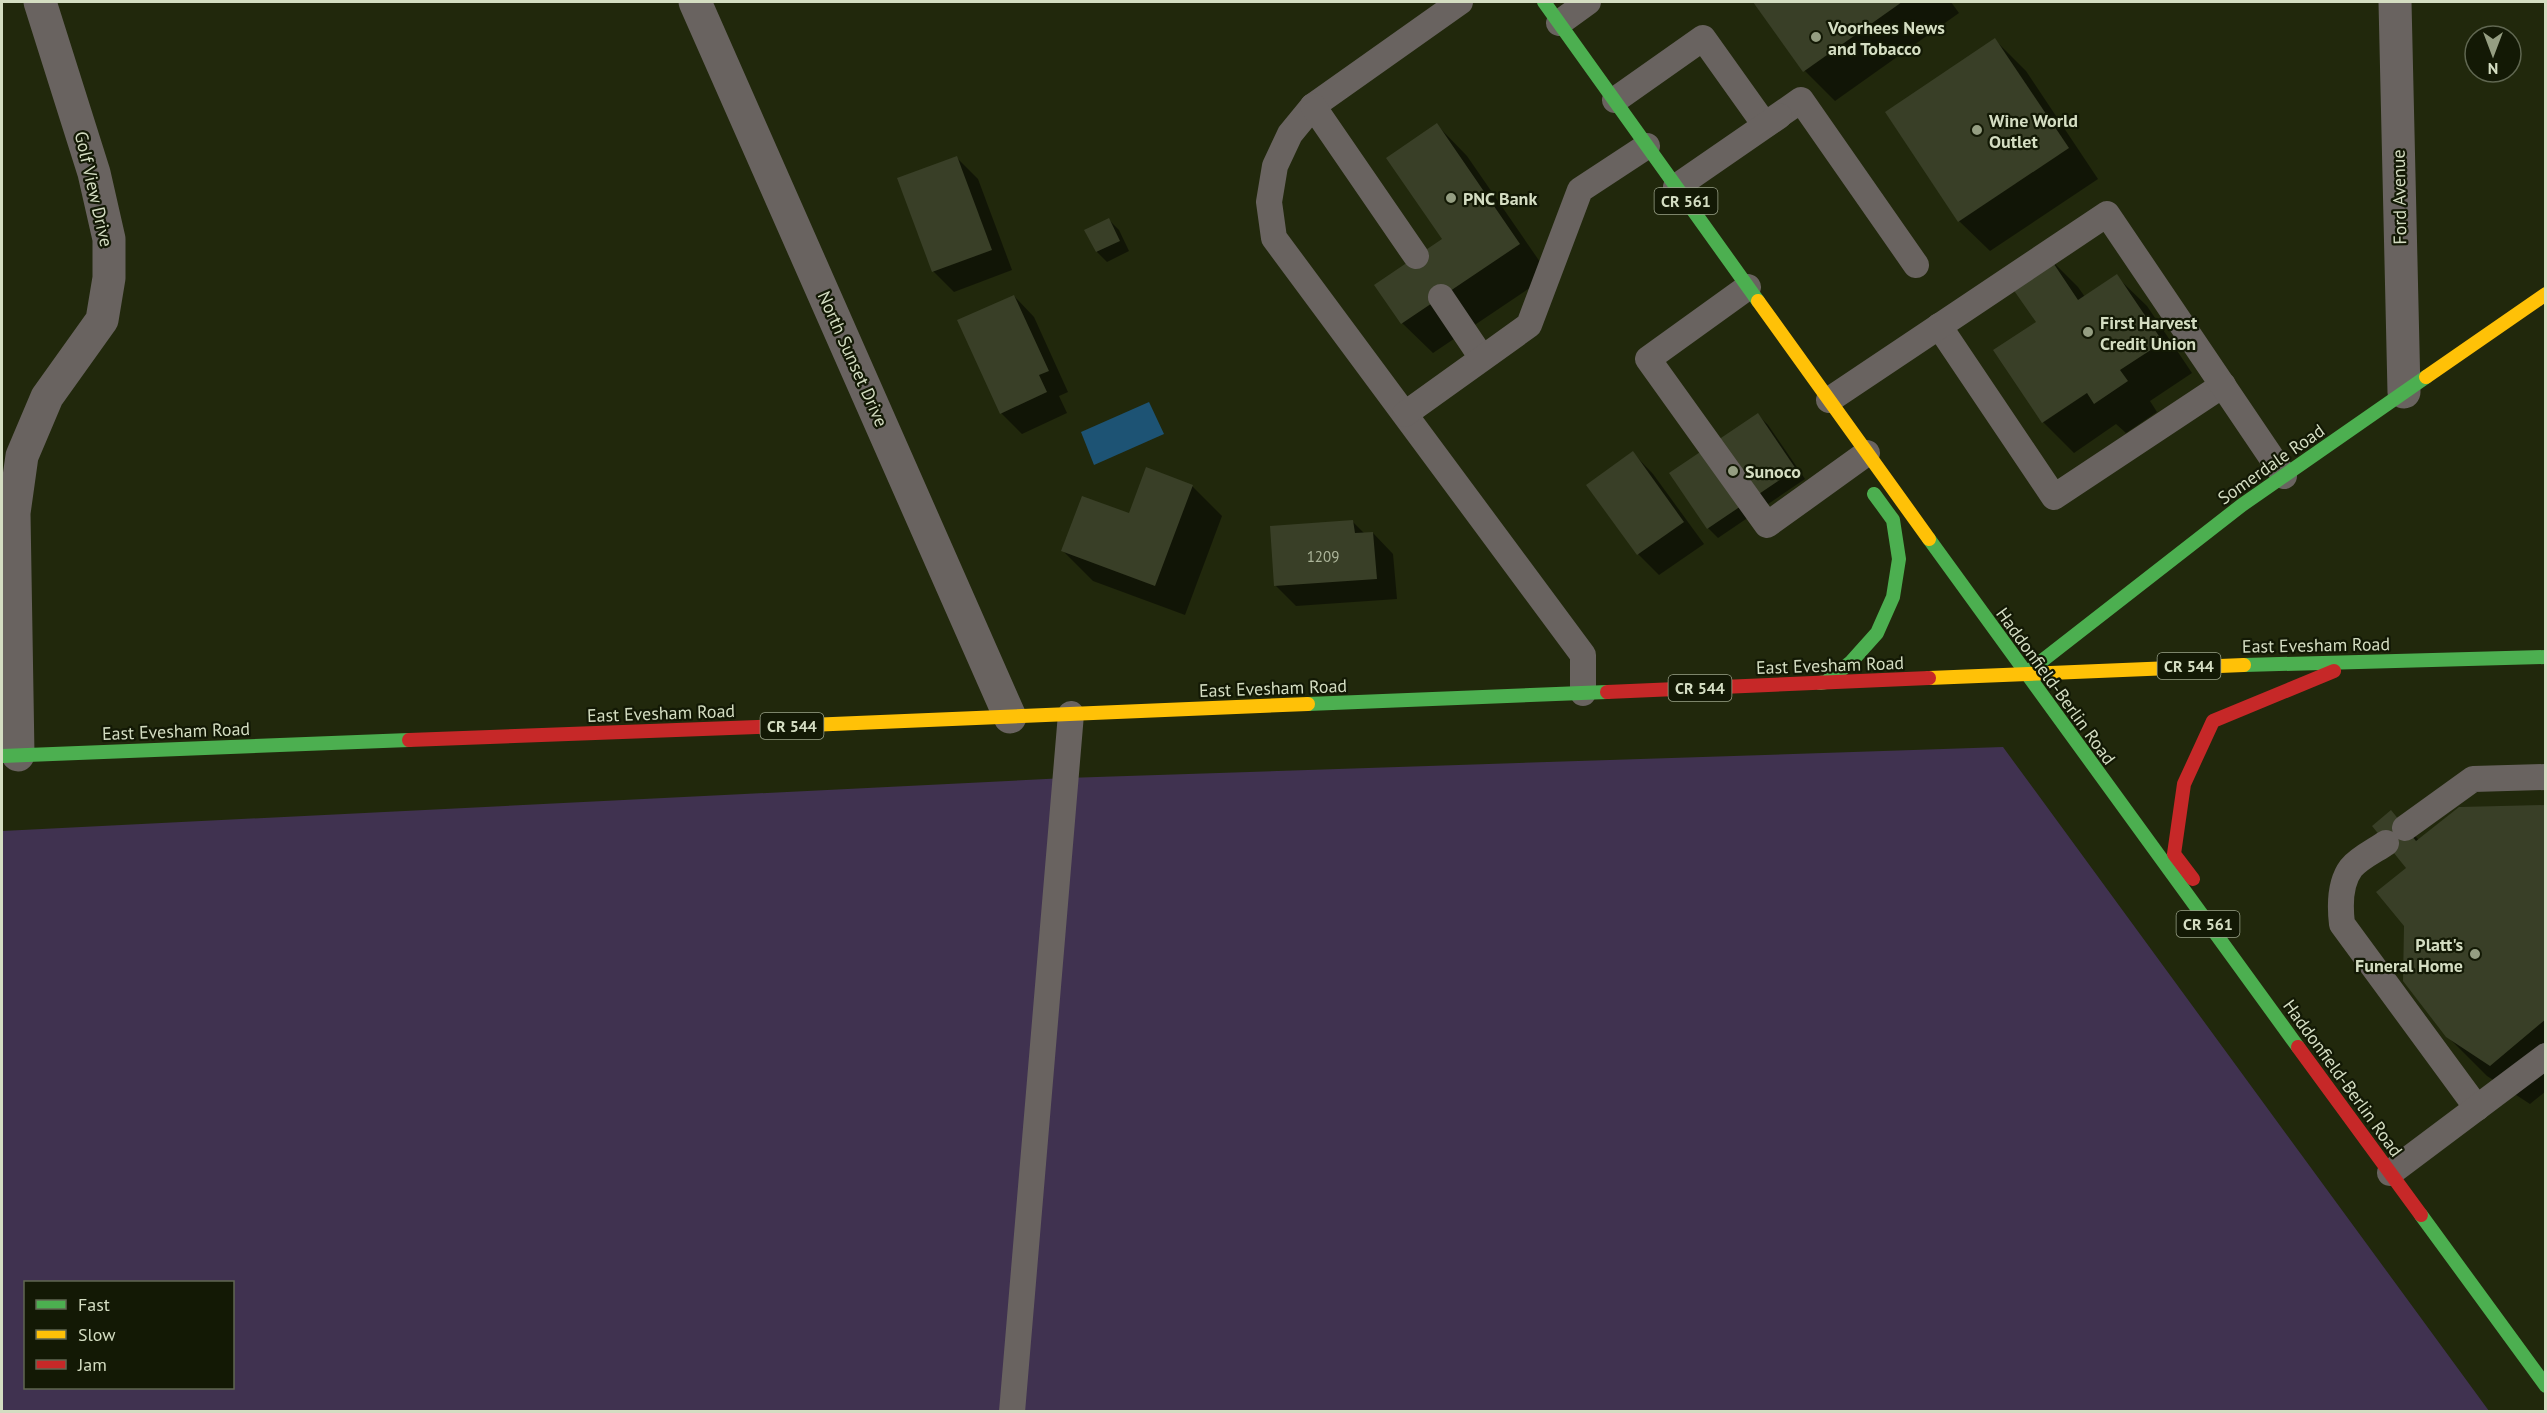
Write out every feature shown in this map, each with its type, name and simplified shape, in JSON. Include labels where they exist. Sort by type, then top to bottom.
[{"type":"main road","name":"Haddonfield-Berlin Road","points":[[1544,2],[2025,674],[2546,1386]]},
{"type":"main road","name":"Somerdale Road","points":[[2025,674],[2242,505],[2546,294]]},
{"type":"main road","points":[[1818,683],[1826,682],[1851,662],[1871,640],[1877,633],[1893,597],[1899,559],[1893,520],[1874,495],[1873,461]]},
{"type":"main road","name":"East Evesham Road","points":[[10,755],[1010,717],[2154,667],[2546,657]]},
{"type":"main road","points":[[2197,909],[2200,889],[2174,854],[2184,784],[2213,721],[2353,663]]},
{"type":"street","name":"Golf View Drive","points":[[10,755],[14,513],[22,456],[47,397],[102,320],[110,278],[110,239],[94,173],[40,2]]},
{"type":"street","name":"North Sunset Drive","points":[[695,2],[1010,717]]},
{"type":"street","name":"Ford Avenue","points":[[2395,2],[2404,392]]},
{"type":"lane","points":[[1460,2],[1313,106],[1290,134],[1275,166],[1269,202],[1274,237],[1583,655],[1583,693]]},
{"type":"lane","points":[[1559,23],[1588,2]]},
{"type":"lane","points":[[1615,100],[1703,38],[1765,125],[1801,100]]},
{"type":"lane","points":[[1676,187],[1801,100]]},
{"type":"lane","points":[[1801,100],[1916,265]]},
{"type":"lane","points":[[1313,106],[1416,256]]},
{"type":"lane","points":[[1405,414],[1529,325],[1580,190],[1647,146]]},
{"type":"lane","points":[[1829,400],[2107,214],[2284,476]]},
{"type":"lane","points":[[1748,288],[1648,359],[1767,525],[1873,461]]},
{"type":"lane","points":[[1442,297],[1482,358]]},
{"type":"lane","points":[[1939,326],[2054,497],[2223,385]]},
{"type":"lane","points":[[1012,1412],[1071,714]]},
{"type":"lane","points":[[2477,1108],[2342,924],[2340,905],[2343,886],[2351,868],[2472,779],[2546,777]]},
{"type":"lane","points":[[2390,1173],[2546,1056]]},
{"type":"shaded area","points":[[2003,747],[2489,1411],[2,1412],[2,831],[1066,778]]},
{"type":"water","points":[[1149,402],[1164,434],[1094,465],[1081,432]]},
{"type":"building","name":"Voorhees News and Tobacco","points":[[1753,2],[1902,2],[1803,72]]},
{"type":"building","name":"Wine World Outlet","points":[[1995,38],[2069,148],[1958,222],[1885,112]]},
{"type":"building","name":"PNC Bank","points":[[1437,123],[1520,244],[1401,324],[1374,285],[1442,239],[1386,158]]},
{"type":"building","points":[[957,156],[992,250],[932,272],[897,178]]},
{"type":"building","points":[[1109,218],[1120,241],[1096,252],[1084,230]]},
{"type":"building","name":"First Harvest Credit Union","points":[[2048,255],[2078,300],[2117,274],[2163,342],[2120,370],[2128,381],[2094,404],[2087,393],[2042,423],[1993,350],[2036,322],[2008,282]]},
{"type":"building","points":[[1014,295],[1049,371],[1039,375],[1047,392],[1000,414],[957,320]]},
{"type":"building","name":"Sunoco","points":[[1758,413],[1796,469],[1707,529],[1669,473]]},
{"type":"building","points":[[1633,451],[1684,522],[1637,555],[1586,485]]},
{"type":"building","points":[[1146,467],[1193,485],[1155,586],[1061,551],[1082,496],[1129,513]]},
{"type":"building","points":[[1353,520],[1355,533],[1373,532],[1377,579],[1274,586],[1270,526]]},
{"type":"building","name":"Platt's Funeral Home","points":[[2546,805],[2546,1019],[2490,1066],[2446,1037],[2403,981],[2404,926],[2376,892],[2406,868],[2372,826],[2391,810],[2416,841],[2459,807]]},
{"type":"traffic: fast","points":[[1544,2],[1758,301]]},
{"type":"traffic: fast","points":[[2025,674],[2242,505],[2426,377]]},
{"type":"traffic: fast","points":[[1820,683],[1826,682],[1851,662],[1877,633],[1893,597],[1899,559],[1893,520],[1874,494]]},
{"type":"traffic: fast","points":[[1929,539],[2298,1047]]},
{"type":"traffic: fast","points":[[2244,665],[2546,657]]},
{"type":"traffic: fast","points":[[1308,704],[1607,692]]},
{"type":"traffic: fast","points":[[2,756],[409,740]]},
{"type":"traffic: fast","points":[[2421,1215],[2546,1386]]},
{"type":"traffic: slow","points":[[2426,377],[2546,294]]},
{"type":"traffic: slow","points":[[1758,301],[1929,539]]},
{"type":"traffic: slow","points":[[1929,678],[2244,665]]},
{"type":"traffic: slow","points":[[809,725],[1308,704]]},
{"type":"traffic: jam","points":[[2193,879],[2174,854],[2184,784],[2213,721],[2334,671]]},
{"type":"traffic: jam","points":[[1607,692],[1929,678]]},
{"type":"traffic: jam","points":[[409,740],[809,725]]},
{"type":"traffic: jam","points":[[2298,1047],[2421,1215]]},
{"type":"place","name":"Voorhees News and Tobacco","points":[[1816,37]]},
{"type":"place","name":"Wine World Outlet","points":[[1977,130]]},
{"type":"place","name":"PNC Bank","points":[[1451,198]]},
{"type":"place","name":"First Harvest Credit Union","points":[[2088,332]]},
{"type":"place","name":"Sunoco","points":[[1733,471]]},
{"type":"place","name":"Platt's Funeral Home","points":[[2475,954]]}]
